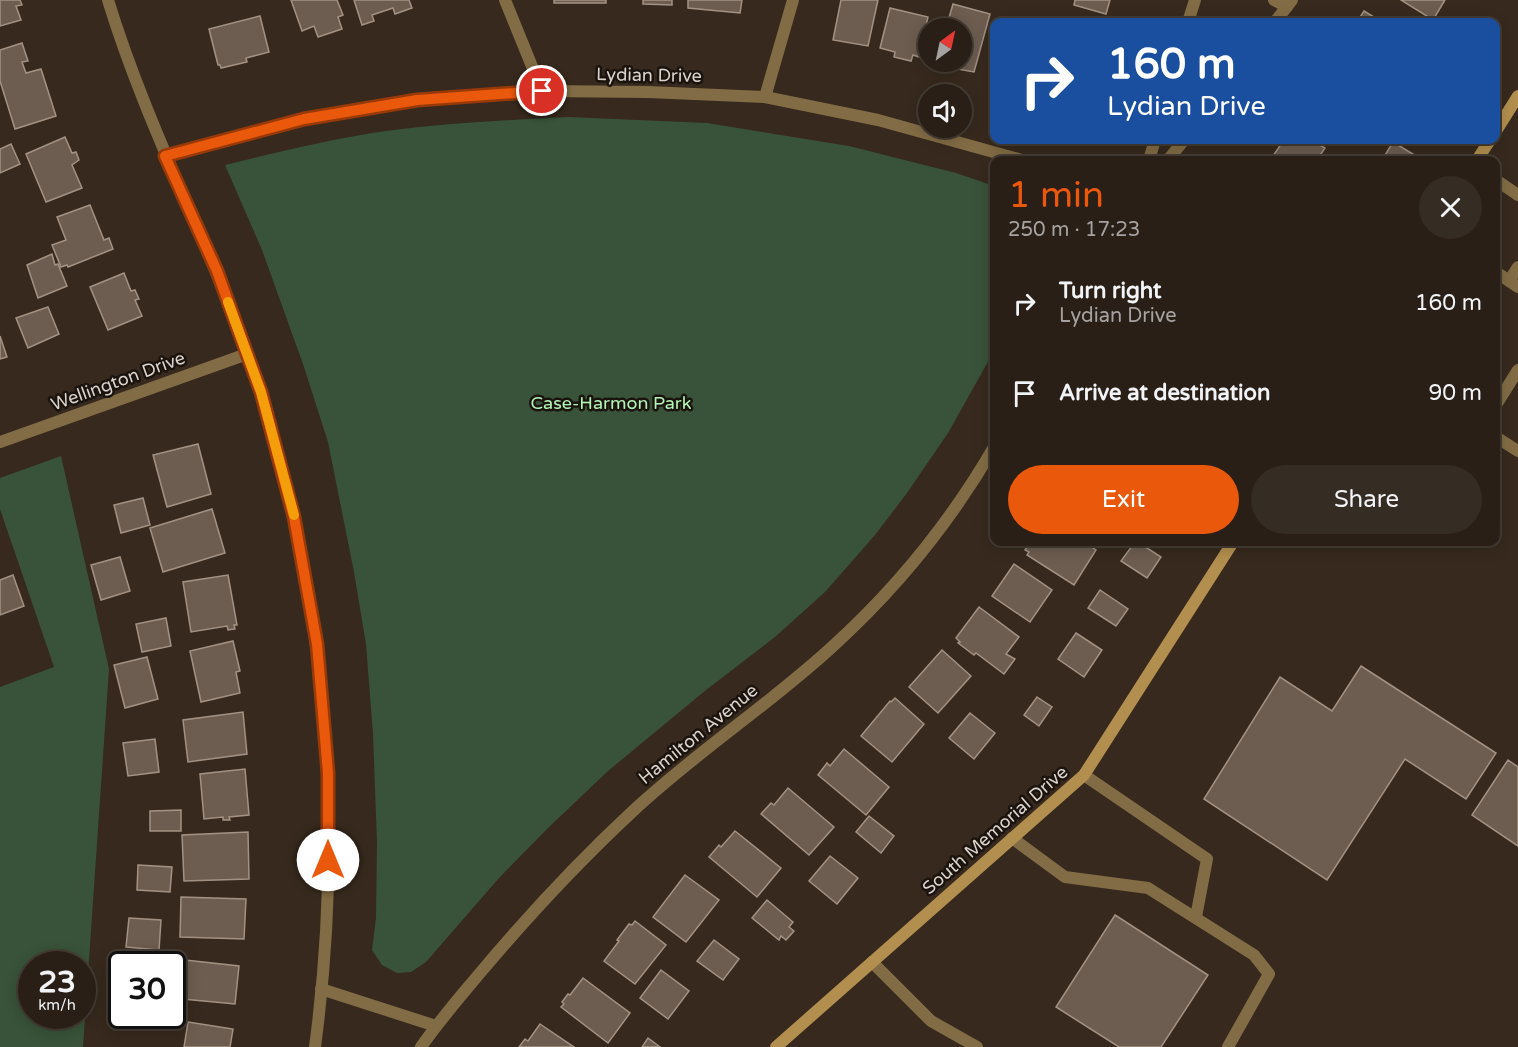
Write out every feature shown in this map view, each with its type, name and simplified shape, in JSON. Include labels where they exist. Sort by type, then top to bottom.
[{"type":"main road","points":[[1500,125],[1518,96]]},
{"type":"main road","name":"South Memorial Drive","points":[[776,1047],[1084,775],[1230,546]]},
{"type":"street","points":[[108,0],[123,47],[165,156],[217,271],[261,392],[294,517],[317,644],[328,773],[328,903],[315,1047]]},
{"type":"street","points":[[505,0],[542,91]]},
{"type":"street","points":[[765,96],[793,0]]},
{"type":"street","points":[[1189,18],[1195,0]]},
{"type":"street","points":[[1274,0],[1290,3],[1278,18]]},
{"type":"street","name":"Lydian Drive","points":[[165,156],[304,119],[417,100],[542,91],[765,96],[878,120],[1008,156]]},
{"type":"street","points":[[1171,156],[1181,144]]},
{"type":"street","points":[[1500,183],[1518,195]]},
{"type":"street","points":[[1500,275],[1514,284],[1518,267]]},
{"type":"street","name":"Wellington Drive","points":[[0,442],[247,354]]},
{"type":"street","points":[[1500,399],[1518,370]]},
{"type":"street","points":[[1500,440],[1518,451]]},
{"type":"street","name":"Hamilton Avenue","points":[[421,1047],[530,914],[633,810],[832,647],[886,594],[935,536],[990,454]]},
{"type":"street","points":[[1084,775],[1207,859],[1196,917]]},
{"type":"street","points":[[1012,838],[1065,877],[1148,888],[1254,955],[1269,974],[1228,1047]]},
{"type":"street","points":[[872,962],[931,1021],[976,1047]]},
{"type":"street","points":[[321,989],[436,1026]]},
{"type":"green space","name":"Case-Harmon Park","points":[[568,117],[707,123],[849,146],[956,173],[990,185],[990,358],[948,433],[907,493],[875,535],[825,592],[775,637],[706,690],[608,771],[499,878],[426,962],[411,972],[397,973],[382,965],[372,950],[376,918],[377,842],[373,734],[366,644],[328,442],[262,250],[225,165],[325,142],[386,131]]},
{"type":"green space","points":[[61,456],[109,669],[90,951],[18,951],[18,1029],[84,1029],[83,1047],[0,1047],[0,687],[54,667],[0,509],[0,478]]},
{"type":"building","points":[[0,0],[20,0],[22,5],[16,6],[21,20],[0,26]]},
{"type":"building","points":[[291,0],[337,0],[343,15],[338,17],[342,29],[318,37],[314,26],[302,31]]},
{"type":"building","points":[[354,0],[409,0],[412,8],[395,14],[393,8],[372,15],[374,21],[362,25]]},
{"type":"building","points":[[554,0],[606,0],[606,3],[554,3]]},
{"type":"building","points":[[643,0],[672,0],[672,5],[643,4]]},
{"type":"building","points":[[688,0],[742,0],[740,13],[688,8]]},
{"type":"building","points":[[841,0],[878,0],[868,46],[833,40]]},
{"type":"building","points":[[1075,0],[1110,0],[1106,14],[1074,5]]},
{"type":"building","points":[[1401,0],[1445,0],[1434,18],[1430,18]]},
{"type":"building","points":[[953,4],[990,14],[974,72],[972,72],[972,18],[949,18]]},
{"type":"building","points":[[890,8],[928,17],[918,18],[918,57],[913,55],[911,61],[894,57],[895,52],[880,48]]},
{"type":"building","points":[[1364,11],[1375,18],[1360,18]]},
{"type":"building","points":[[260,16],[269,52],[246,58],[247,62],[221,68],[218,65],[209,29]]},
{"type":"building","points":[[22,43],[28,61],[22,62],[26,73],[41,69],[56,116],[15,129],[0,81],[0,50]]},
{"type":"building","points":[[65,137],[72,153],[76,152],[79,160],[72,165],[82,188],[46,202],[26,154]]},
{"type":"building","points":[[11,144],[20,164],[0,173],[0,149]]},
{"type":"building","points":[[1281,144],[1318,144],[1325,148],[1320,156],[1273,156]]},
{"type":"building","points":[[1392,144],[1396,144],[1416,156],[1384,156]]},
{"type":"building","points":[[90,205],[104,240],[109,238],[113,249],[68,267],[67,265],[61,267],[52,245],[66,240],[57,217]]},
{"type":"building","points":[[52,254],[55,265],[58,264],[67,286],[38,298],[27,265]]},
{"type":"building","points":[[124,273],[131,291],[135,290],[139,299],[135,300],[142,316],[108,330],[90,287]]},
{"type":"building","points":[[48,307],[59,334],[28,348],[16,318]]},
{"type":"building","points":[[0,336],[7,357],[0,359]]},
{"type":"building","points":[[198,444],[211,494],[167,507],[153,455]]},
{"type":"building","points":[[143,498],[150,525],[121,533],[114,505]]},
{"type":"building","points":[[212,509],[225,553],[163,572],[150,528]]},
{"type":"building","points":[[1028,546],[1090,546],[1096,550],[1074,585],[1027,555],[1029,552],[1025,550]]},
{"type":"building","points":[[1132,546],[1144,546],[1161,557],[1147,578],[1121,561]]},
{"type":"building","points":[[120,557],[130,591],[101,600],[91,565]]},
{"type":"building","points":[[1014,564],[1052,590],[1030,622],[992,596]]},
{"type":"building","points":[[13,575],[24,606],[0,615],[0,580]]},
{"type":"building","points":[[228,575],[237,625],[234,625],[235,629],[228,630],[227,626],[191,632],[183,582]]},
{"type":"building","points":[[1100,590],[1128,609],[1116,626],[1088,608]]},
{"type":"building","points":[[979,607],[1019,637],[1006,654],[1015,659],[1004,674],[958,643],[960,642],[956,638]]},
{"type":"building","points":[[166,618],[171,646],[142,652],[136,624]]},
{"type":"building","points":[[1076,633],[1102,650],[1084,677],[1058,659]]},
{"type":"building","points":[[233,641],[240,671],[236,672],[240,693],[201,702],[190,651]]},
{"type":"building","points":[[942,650],[971,676],[938,713],[909,687]]},
{"type":"building","points":[[147,657],[158,699],[125,708],[114,665]]},
{"type":"building","points":[[1361,666],[1496,753],[1466,799],[1405,759],[1327,880],[1204,799],[1280,677],[1332,711]]},
{"type":"building","points":[[1037,697],[1052,707],[1039,726],[1024,715]]},
{"type":"building","points":[[895,698],[924,724],[892,762],[861,736]]},
{"type":"building","points":[[243,712],[247,754],[188,762],[183,720]]},
{"type":"building","points":[[970,713],[995,733],[974,759],[949,738]]},
{"type":"building","points":[[155,739],[159,772],[128,776],[123,743]]},
{"type":"building","points":[[844,749],[889,787],[866,815],[818,775],[827,763],[830,766]]},
{"type":"building","points":[[1508,760],[1518,767],[1518,846],[1472,815]]},
{"type":"building","points":[[245,769],[249,815],[229,817],[230,820],[223,820],[223,817],[204,819],[200,774]]},
{"type":"building","points":[[788,788],[834,827],[809,855],[761,814],[771,803],[774,805]]},
{"type":"building","points":[[181,810],[181,831],[150,831],[150,811]]},
{"type":"building","points":[[869,816],[894,836],[881,853],[856,832]]},
{"type":"building","points":[[735,831],[781,868],[757,897],[709,857]]},
{"type":"building","points":[[248,832],[249,879],[184,881],[182,835]]},
{"type":"building","points":[[830,856],[858,878],[837,904],[809,881]]},
{"type":"building","points":[[138,865],[172,867],[170,892],[137,890]]},
{"type":"building","points":[[685,875],[719,900],[686,942],[653,917]]},
{"type":"building","points":[[181,897],[246,899],[244,939],[180,937]]},
{"type":"building","points":[[767,900],[793,922],[789,927],[794,931],[786,940],[781,936],[779,940],[752,918]]},
{"type":"building","points":[[1115,915],[1208,975],[1161,1047],[1119,1047],[1056,1007]]},
{"type":"building","points":[[129,918],[161,920],[159,950],[126,947]]},
{"type":"building","points":[[635,921],[666,945],[635,984],[604,961],[629,924],[632,925]]},
{"type":"building","points":[[714,940],[739,959],[723,980],[697,961]]},
{"type":"building","points":[[186,960],[239,966],[235,1004],[186,999]]},
{"type":"building","points":[[661,970],[689,991],[668,1019],[640,998]]},
{"type":"building","points":[[583,978],[630,1013],[608,1043],[561,1007],[568,994],[570,995]]},
{"type":"building","points":[[188,1022],[233,1029],[230,1047],[184,1047]]},
{"type":"building","points":[[540,1024],[574,1047],[519,1047],[525,1039],[528,1041]]},
{"type":"building","points":[[648,1038],[660,1047],[642,1047]]},
{"type":"slow traffic","points":[[228,302],[261,392],[294,515]]},
{"type":"route","points":[[328,860],[328,773],[317,644],[294,517],[261,392],[217,271],[165,156],[304,119],[417,100],[542,91]]}]
